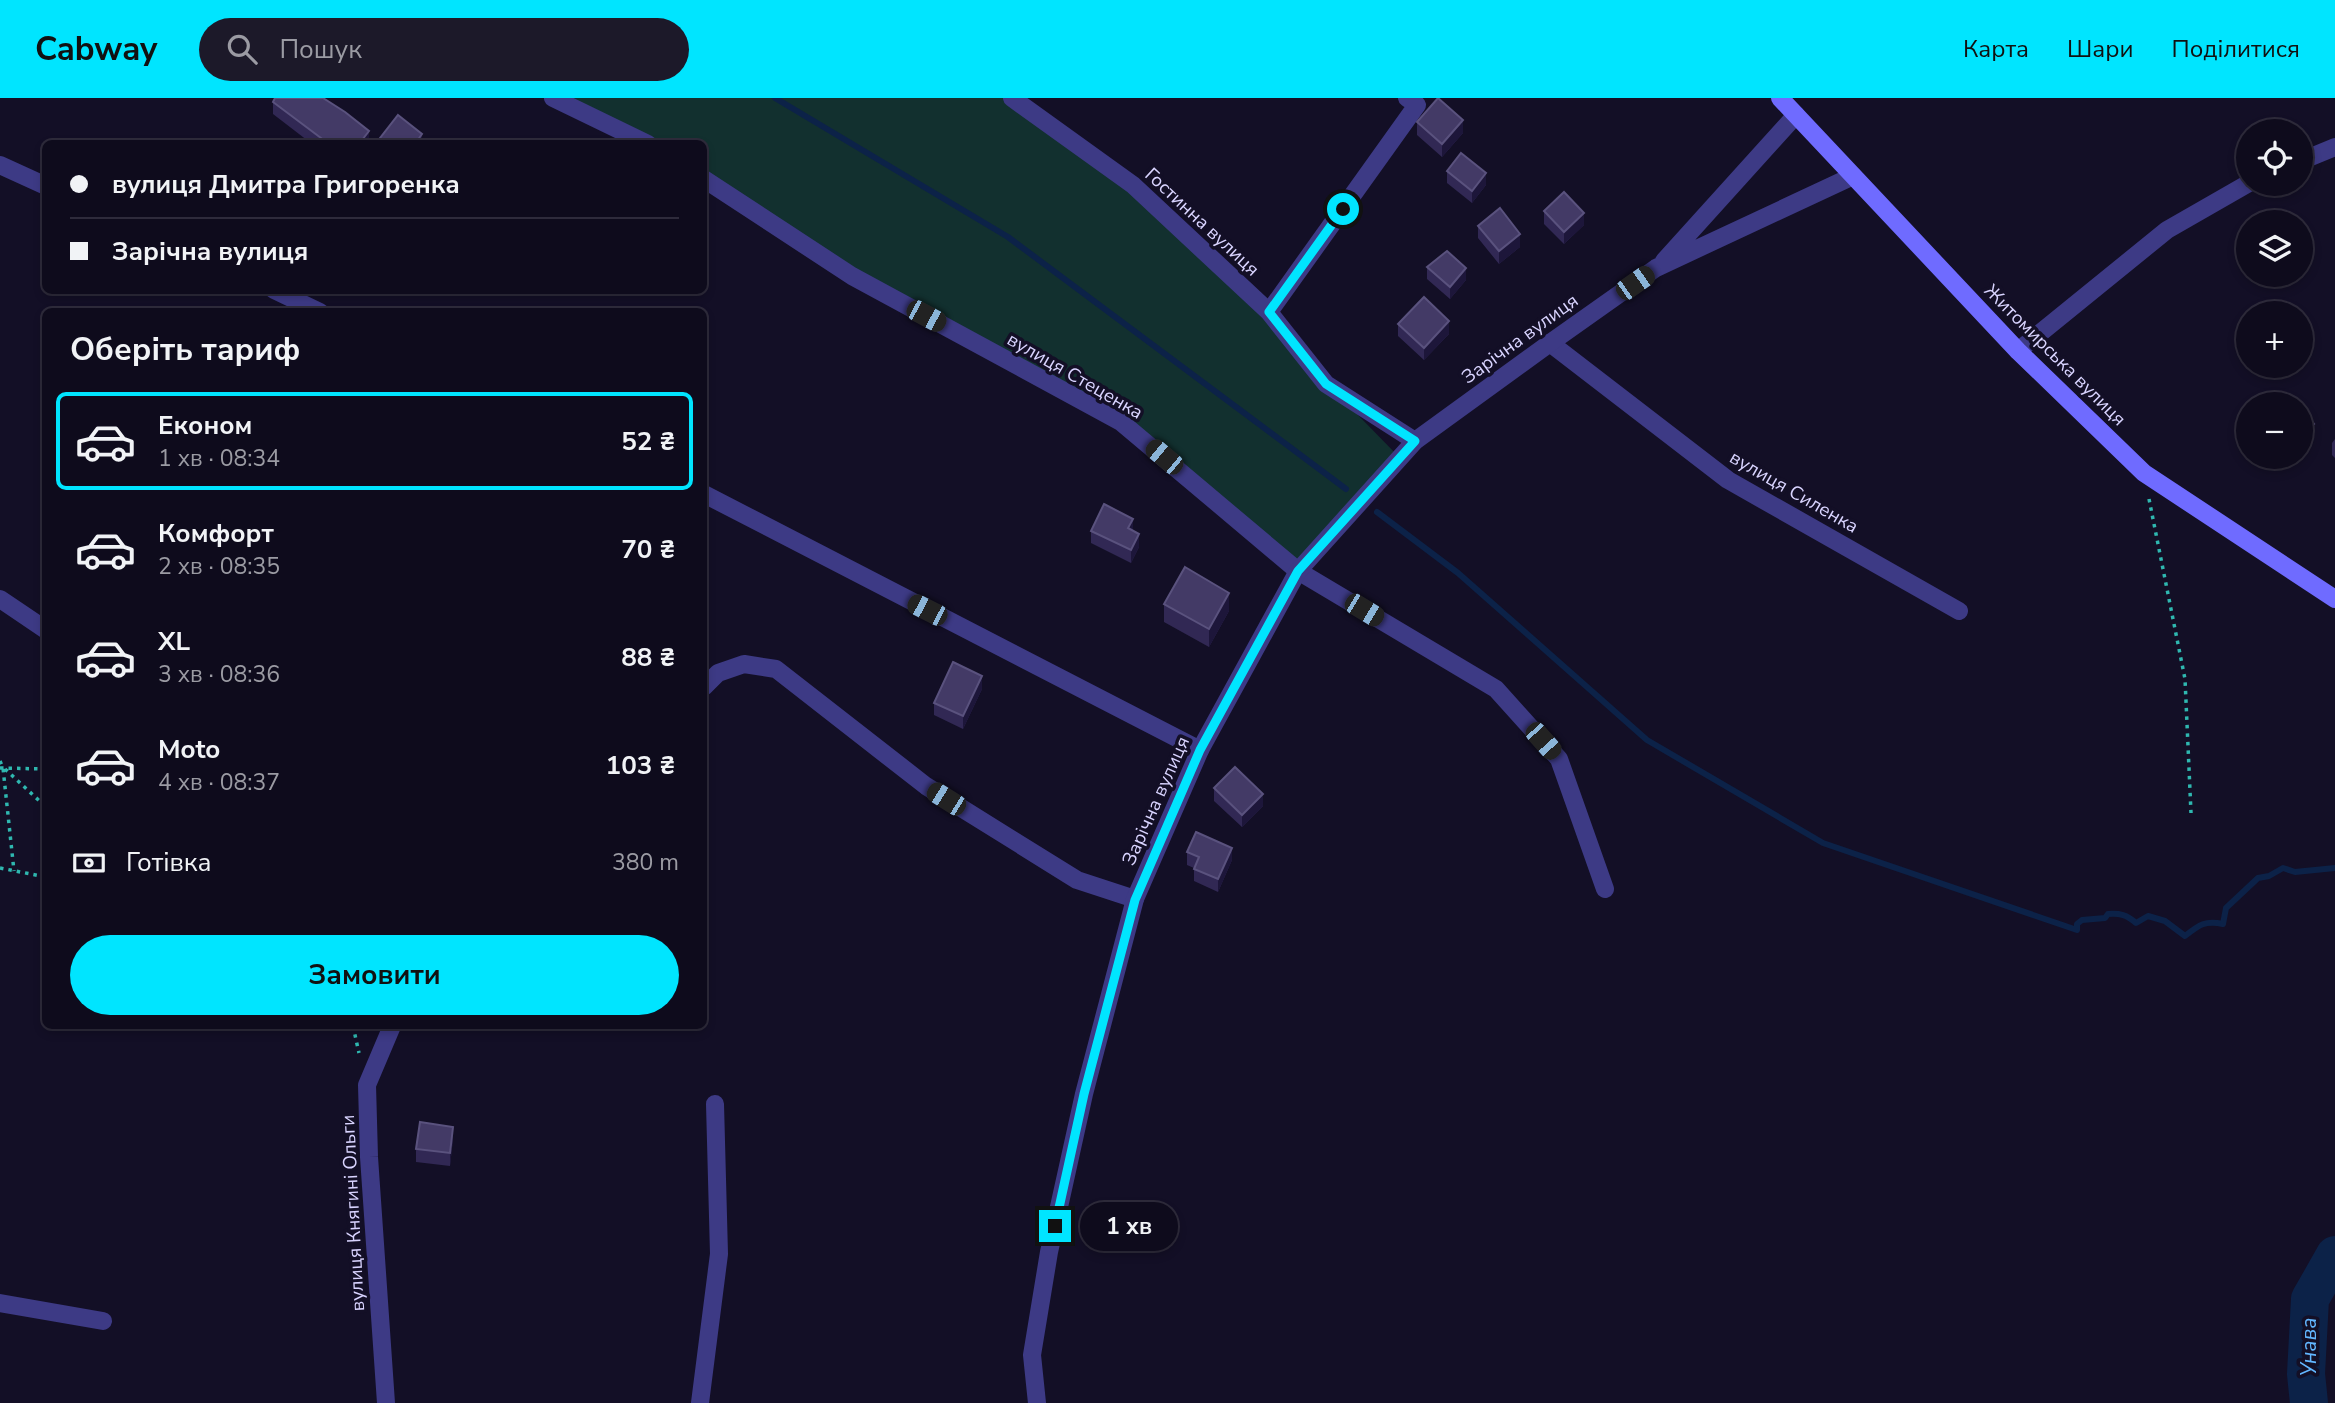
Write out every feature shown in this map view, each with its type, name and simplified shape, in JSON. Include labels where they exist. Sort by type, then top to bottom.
[{"type":"main road","name":"Житомирська вулиця","points":[[1780,98],[2018,351],[2144,473],[2335,600]]},
{"type":"street","points":[[553,98],[640,140]]},
{"type":"street","name":"Гостинна вулиця","points":[[1012,98],[1133,185],[1269,312],[1326,384],[1415,441]]},
{"type":"street","points":[[1269,312],[1417,105],[1407,98]]},
{"type":"street","name":"Зарічна вулиця","points":[[1656,268],[1797,115]]},
{"type":"street","points":[[2313,156],[2335,147]]},
{"type":"street","points":[[0,165],[42,184]]},
{"type":"street","name":"Зарічна вулиця","points":[[1037,1403],[1032,1355],[1049,1252],[1084,1094],[1135,900],[1200,750],[1298,571],[1415,441],[1549,343],[1656,268],[1853,176]]},
{"type":"street","name":"вулиця Стеценка","points":[[707,181],[852,276],[1121,422],[1298,571],[1496,689],[1559,759],[1605,889]]},
{"type":"street","points":[[2018,351],[2167,230],[2236,190]]},
{"type":"street","points":[[282,294],[312,308]]},
{"type":"street","name":"вулиця Силенка","points":[[1549,343],[1728,480],[1959,611]]},
{"type":"street","points":[[707,496],[1200,750]]},
{"type":"street","points":[[0,599],[42,627]]},
{"type":"street","points":[[707,684],[718,673],[744,664],[776,669],[926,786],[1077,880],[1135,900]]},
{"type":"street","name":"вулиця Княгині Ольги","points":[[386,1403],[369,1157],[368,1085],[391,1029]]},
{"type":"street","points":[[700,1403],[719,1254],[715,1104]]},
{"type":"street","points":[[0,1303],[103,1321]]},
{"type":"path","points":[[2144,473],[2185,679],[2191,813]]},
{"type":"path","points":[[0,761],[14,871]]},
{"type":"path","points":[[2,768],[42,769]]},
{"type":"path","points":[[2,768],[42,803]]},
{"type":"path","points":[[0,868],[42,876]]},
{"type":"green space","points":[[553,98],[1012,98],[1133,185],[1400,458],[1298,571],[1121,422],[852,276],[707,181],[707,140],[642,140]]},
{"type":"building","points":[[275,98],[323,98],[369,131],[362,140],[324,140],[273,102]]},
{"type":"building","points":[[1438,98],[1463,120],[1442,144],[1417,122]]},
{"type":"building","points":[[398,115],[422,134],[418,140],[379,140]]},
{"type":"building","points":[[1461,153],[1486,173],[1472,191],[1447,171]]},
{"type":"building","points":[[1564,192],[1584,213],[1564,232],[1544,211]]},
{"type":"building","points":[[1500,208],[1520,234],[1499,251],[1478,226]]},
{"type":"building","points":[[1447,251],[1466,268],[1450,287],[1427,267]]},
{"type":"building","points":[[1424,297],[1449,321],[1424,348],[1398,324]]},
{"type":"building","points":[[1104,504],[1133,519],[1128,528],[1139,534],[1131,550],[1091,531]]},
{"type":"building","points":[[1185,567],[1229,593],[1209,629],[1164,604]]},
{"type":"building","points":[[953,662],[982,676],[963,716],[934,703]]},
{"type":"building","points":[[1235,767],[1263,794],[1242,815],[1214,788]]},
{"type":"building","points":[[1196,832],[1232,848],[1218,879],[1194,869],[1199,857],[1187,852]]},
{"type":"building","points":[[420,1122],[453,1127],[450,1153],[416,1149]]},
{"type":"waterway","points":[[775,98],[1008,237],[1346,489]]},
{"type":"waterway","points":[[1377,512],[1458,573],[1647,740],[1823,843],[2077,930],[2077,924],[2082,920],[2116,914],[2126,916],[2136,923],[2148,916],[2165,921],[2185,936],[2202,924],[2223,924],[2226,908],[2258,878],[2269,876],[2283,868],[2295,872],[2335,868]]},
{"type":"waterway","name":"Унава","points":[[2309,1403],[2306,1374],[2310,1299],[2335,1255]]},
{"type":"route","points":[[1055,1226],[1084,1094],[1135,900],[1200,750],[1298,571],[1415,441],[1326,384],[1269,312],[1343,209]]}]
